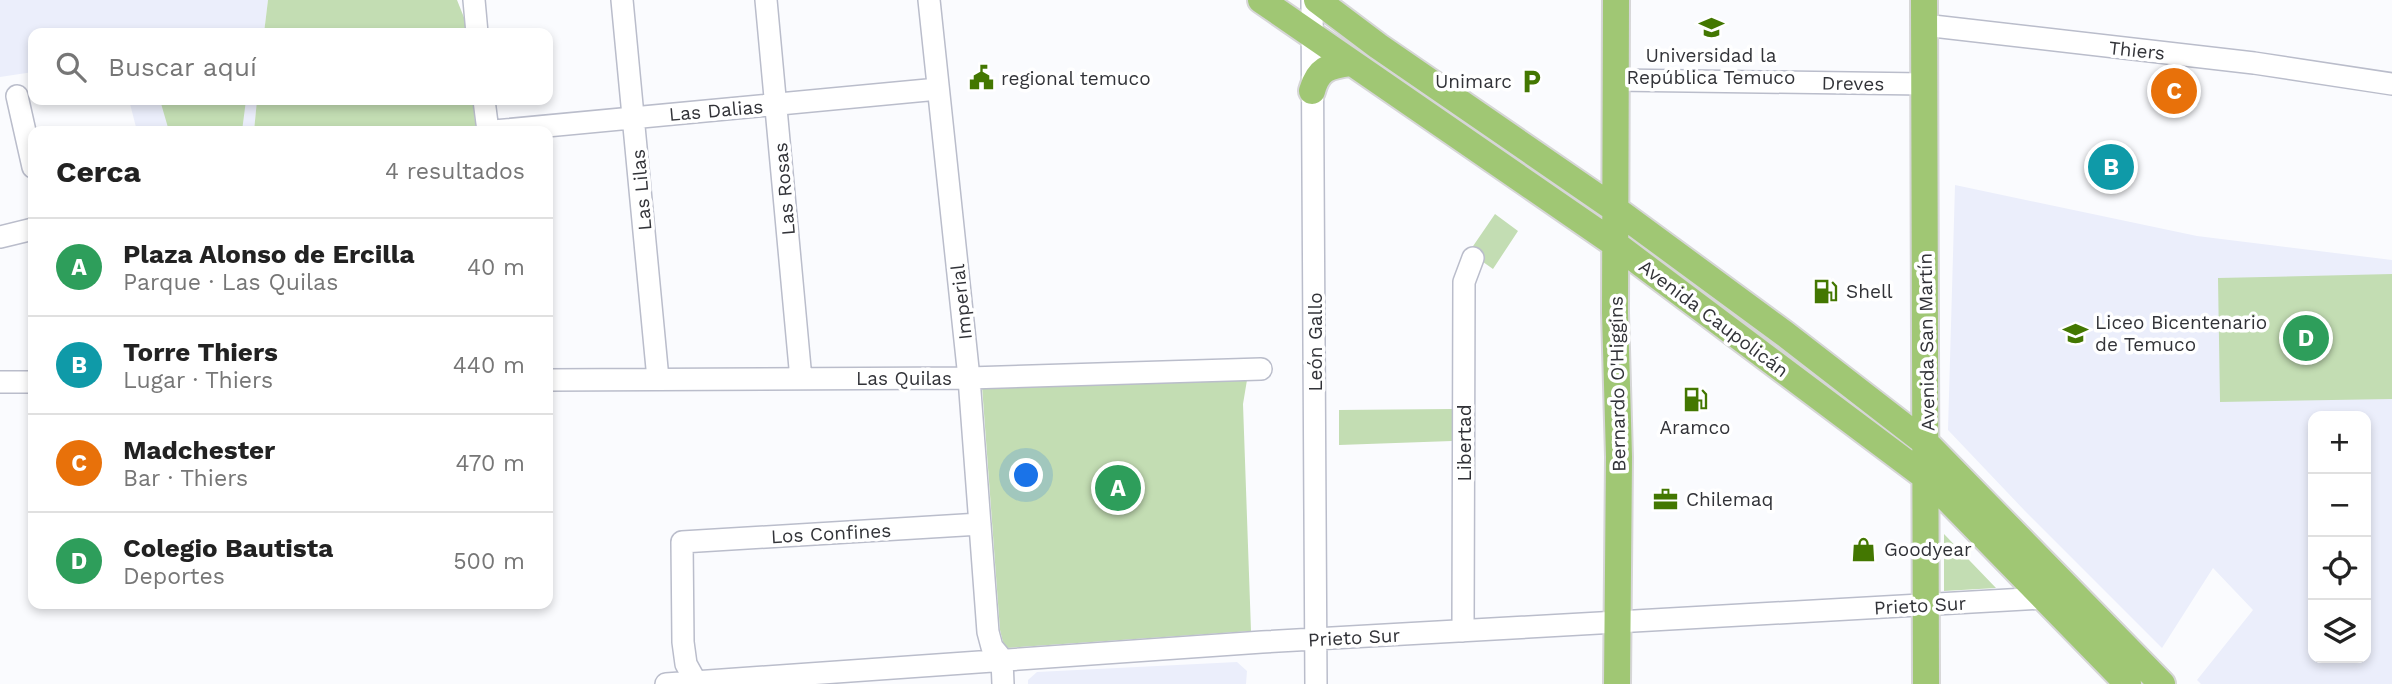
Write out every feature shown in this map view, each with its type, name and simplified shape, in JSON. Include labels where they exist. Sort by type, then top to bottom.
[{"type":"main road","name":"Avenida Caupolicán","points":[[1261,0],[1615,244],[1927,478],[2128,684]]},
{"type":"main road","name":"Avenida Caupolicán","points":[[1314,0],[1615,209],[1927,444],[2162,684]]},
{"type":"main road","name":"Bernardo O'Higgins","points":[[1616,0],[1615,244],[1619,457],[1617,684]]},
{"type":"main road","name":"Avenida San Martín","points":[[1924,13],[1926,684]]},
{"type":"main road","points":[[1312,91],[1316,79],[1324,70],[1334,65],[1350,63]]},
{"type":"street","points":[[474,0],[477,28]]},
{"type":"street","name":"Las Lilas","points":[[622,0],[657,379]]},
{"type":"street","name":"Las Rosas","points":[[766,0],[801,379]]},
{"type":"street","name":"Imperial","points":[[929,0],[970,378],[988,632],[992,647],[1002,659],[1003,684]]},
{"type":"street","name":"León Gallo","points":[[1314,0],[1312,91],[1316,684]]},
{"type":"street","name":"Thiers","points":[[1924,13],[2392,84]]},
{"type":"street","name":"Dreves","points":[[1615,80],[1924,84]]},
{"type":"street","name":"Las Dalias","points":[[548,126],[938,89]]},
{"type":"street","points":[[17,96],[28,145]]},
{"type":"street","points":[[485,105],[487,126]]},
{"type":"street","points":[[0,237],[28,230]]},
{"type":"street","name":"Libertad","points":[[1463,631],[1464,282],[1473,258]]},
{"type":"street","name":"Las Quilas","points":[[553,380],[970,378],[1261,369]]},
{"type":"street","points":[[0,382],[28,382]]},
{"type":"street","name":"Los Confines","points":[[697,683],[686,664],[683,642],[682,541],[980,524]]},
{"type":"street","name":"Prieto Sur","points":[[666,684],[1316,639],[2043,598]]},
{"type":"shaded area","points":[[0,0],[268,0],[265,28],[28,28],[28,73],[0,77]]},
{"type":"shaded area","points":[[130,105],[257,105],[254,126],[136,126]]},
{"type":"shaded area","points":[[1955,185],[2197,236],[2392,260],[2392,684],[2201,684],[2197,680],[2253,610],[2213,568],[2162,648],[1948,430]]},
{"type":"shaded area","points":[[1237,662],[1247,671],[1246,684],[1028,684],[1028,680],[1037,672]]},
{"type":"green space","points":[[268,0],[457,0],[466,28],[265,28]]},
{"type":"green space","points":[[161,105],[245,105],[243,126],[168,126]]},
{"type":"green space","points":[[257,105],[473,105],[476,126],[254,126]]},
{"type":"green space","points":[[1495,214],[1518,231],[1493,269],[1469,252]]},
{"type":"green space","points":[[2392,274],[2392,399],[2220,402],[2218,278]]},
{"type":"green space","points":[[1247,380],[1243,404],[1251,631],[1007,648],[1000,630],[982,386]]},
{"type":"green space","points":[[1452,409],[1452,441],[1339,445],[1339,410]]},
{"type":"green space","points":[[1944,534],[1996,588],[1944,591]]},
{"type":"place","name":"Universidad la República Temuco","points":[[1711,27]]},
{"type":"place","name":"regional temuco","points":[[981,78]]},
{"type":"place","name":"Unimarc","points":[[1532,81]]},
{"type":"place","name":"Madchester","points":[[2174,91]]},
{"type":"place","name":"Torre Thiers","points":[[2111,167]]},
{"type":"place","name":"Shell","points":[[1826,291]]},
{"type":"place","name":"Liceo Bicentenario de Temuco","points":[[2075,333]]},
{"type":"place","name":"Colegio Bautista","points":[[2306,338]]},
{"type":"place","name":"Aramco","points":[[1695,399]]},
{"type":"place","name":"Plaza Alonso de Ercilla","points":[[1118,488]]},
{"type":"place","name":"Chilemaq","points":[[1666,499]]},
{"type":"place","name":"Goodyear","points":[[1864,549]]}]
